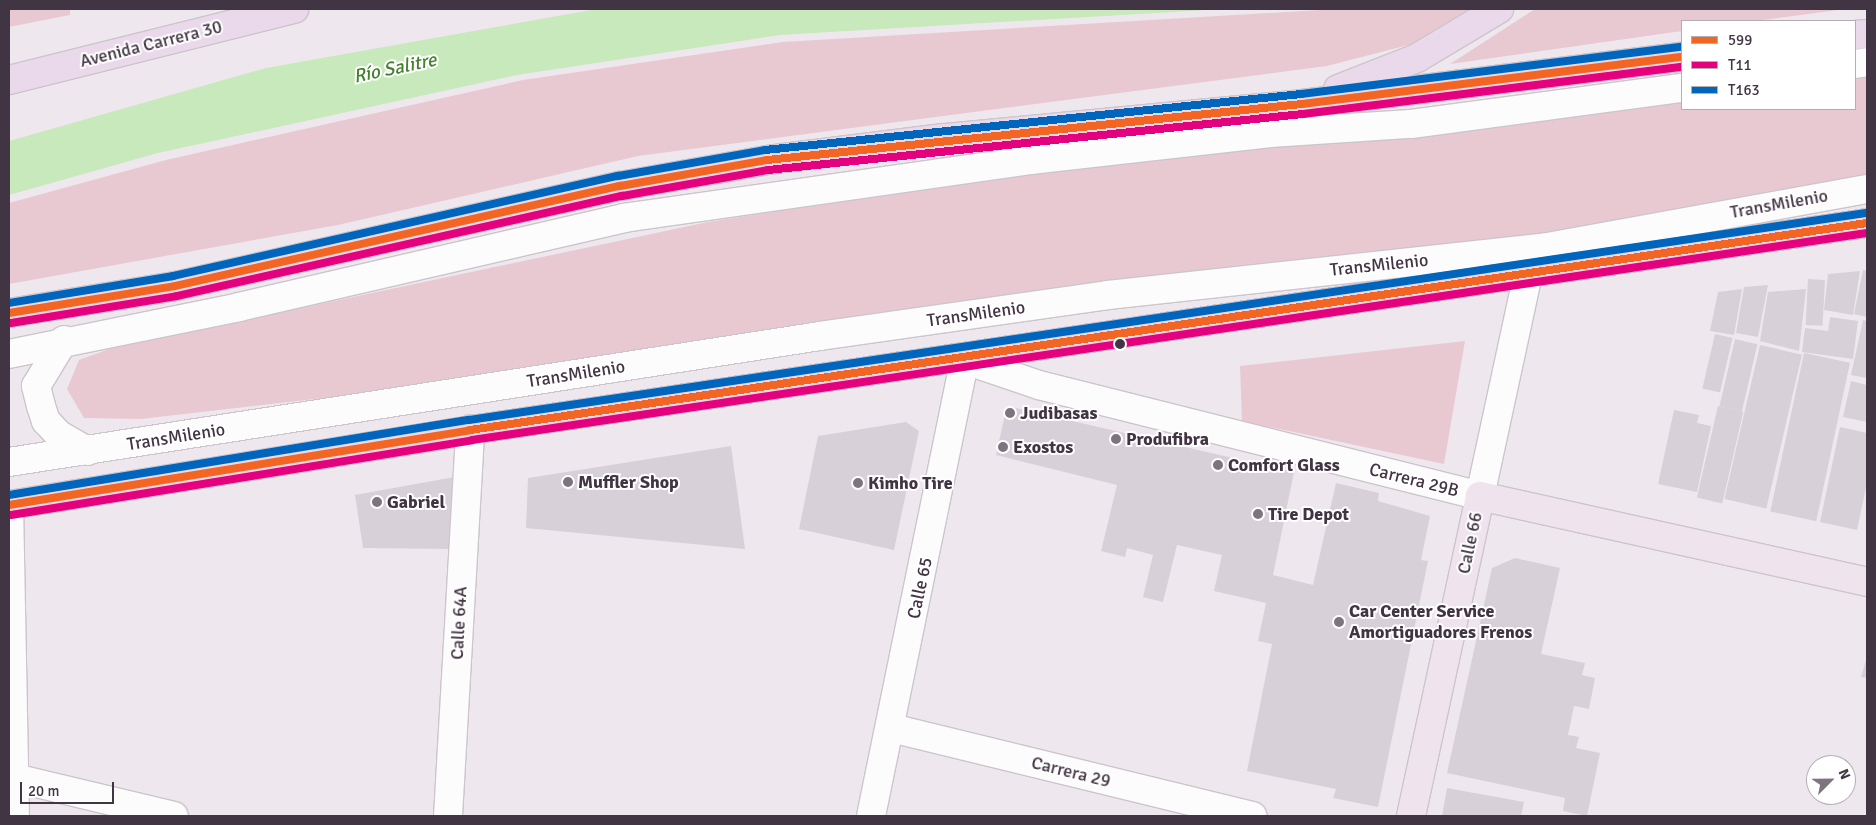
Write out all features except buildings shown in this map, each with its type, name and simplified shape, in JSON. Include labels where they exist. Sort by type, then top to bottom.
[{"type":"highway","name":"Avenida Carrera 30","points":[[9,80],[294,9]]},
{"type":"highway","points":[[1302,104],[1455,38],[1499,9]]},
{"type":"highway","points":[[9,312],[175,286],[620,186],[767,160],[944,138],[1302,104],[1681,56]]},
{"type":"highway","points":[[9,504],[470,430],[965,360],[1529,270],[1867,223]]},
{"type":"main road","name":"Carrera 29B","points":[[1480,496],[1867,582]]},
{"type":"main road","name":"Calle 66","points":[[1411,816],[1480,496]]},
{"type":"street","points":[[9,354],[64,340],[239,307],[624,218],[1030,160],[1270,134],[1411,124],[1681,88]]},
{"type":"street","name":"TransMilenio","points":[[9,462],[820,336],[1108,295],[1542,248],[1867,189]]},
{"type":"street","name":"Calle 66","points":[[1480,496],[1529,270]]},
{"type":"street","points":[[64,340],[36,386],[46,421],[87,451]]},
{"type":"street","name":"Carrera 29B","points":[[965,360],[1039,385],[1480,496]]},
{"type":"street","name":"Calle 65","points":[[871,816],[965,360]]},
{"type":"street","name":"Calle 64A","points":[[448,816],[470,430]]},
{"type":"street","points":[[9,504],[11,719],[15,778],[15,816]]},
{"type":"street","name":"Carrera 29","points":[[890,728],[1252,816]]},
{"type":"street","points":[[15,778],[174,816]]},
{"type":"shaded area","points":[[9,9],[70,9],[70,15],[9,27]]},
{"type":"shaded area","points":[[1336,9],[1469,9],[1416,43],[1327,66],[638,156],[338,225],[9,284],[9,203],[166,160],[523,80],[783,42]]},
{"type":"shaded area","points":[[1535,9],[1846,9],[1764,20],[1681,20],[1681,31],[1450,64]]},
{"type":"shaded area","points":[[1867,72],[1867,179],[1582,231],[470,381],[141,419],[84,418],[67,389],[79,360],[112,348],[708,222],[951,184],[1681,97],[1681,110],[1856,110],[1856,73]]},
{"type":"shaded area","points":[[1465,341],[1444,464],[1242,421],[1240,366]]},
{"type":"water","name":"Río Salitre","points":[[597,9],[1225,9],[780,35],[517,75],[158,153],[9,195],[9,141],[266,68]]},
{"type":"transit line","name":"T163","points":[[9,303],[173,276],[618,176],[765,150],[1301,94],[1681,47]]},
{"type":"transit line","name":"599","points":[[9,313],[175,286],[620,186],[767,160],[1302,104],[1681,57]]},
{"type":"transit line","name":"T11","points":[[11,323],[177,296],[622,196],[768,170],[1303,114],[1681,67]]},
{"type":"transit line","name":"T163","points":[[9,495],[469,420],[1866,213]]},
{"type":"transit line","name":"599","points":[[9,505],[470,430],[1867,223]]},
{"type":"transit line","name":"T11","points":[[11,515],[472,440],[1867,233]]},
{"type":"place","name":"Judibasas","points":[[1010,413]]},
{"type":"place","name":"Produfibra","points":[[1116,439]]},
{"type":"place","name":"Exostos","points":[[1003,447]]},
{"type":"place","name":"Comfort Glass","points":[[1218,465]]},
{"type":"place","name":"Muffler Shop","points":[[568,482]]},
{"type":"place","name":"Kimho Tire","points":[[858,483]]},
{"type":"place","name":"Gabriel","points":[[377,502]]},
{"type":"place","name":"Tire Depot","points":[[1258,514]]},
{"type":"place","name":"Car Center Service Amortiguadores Frenos","points":[[1339,622]]}]
